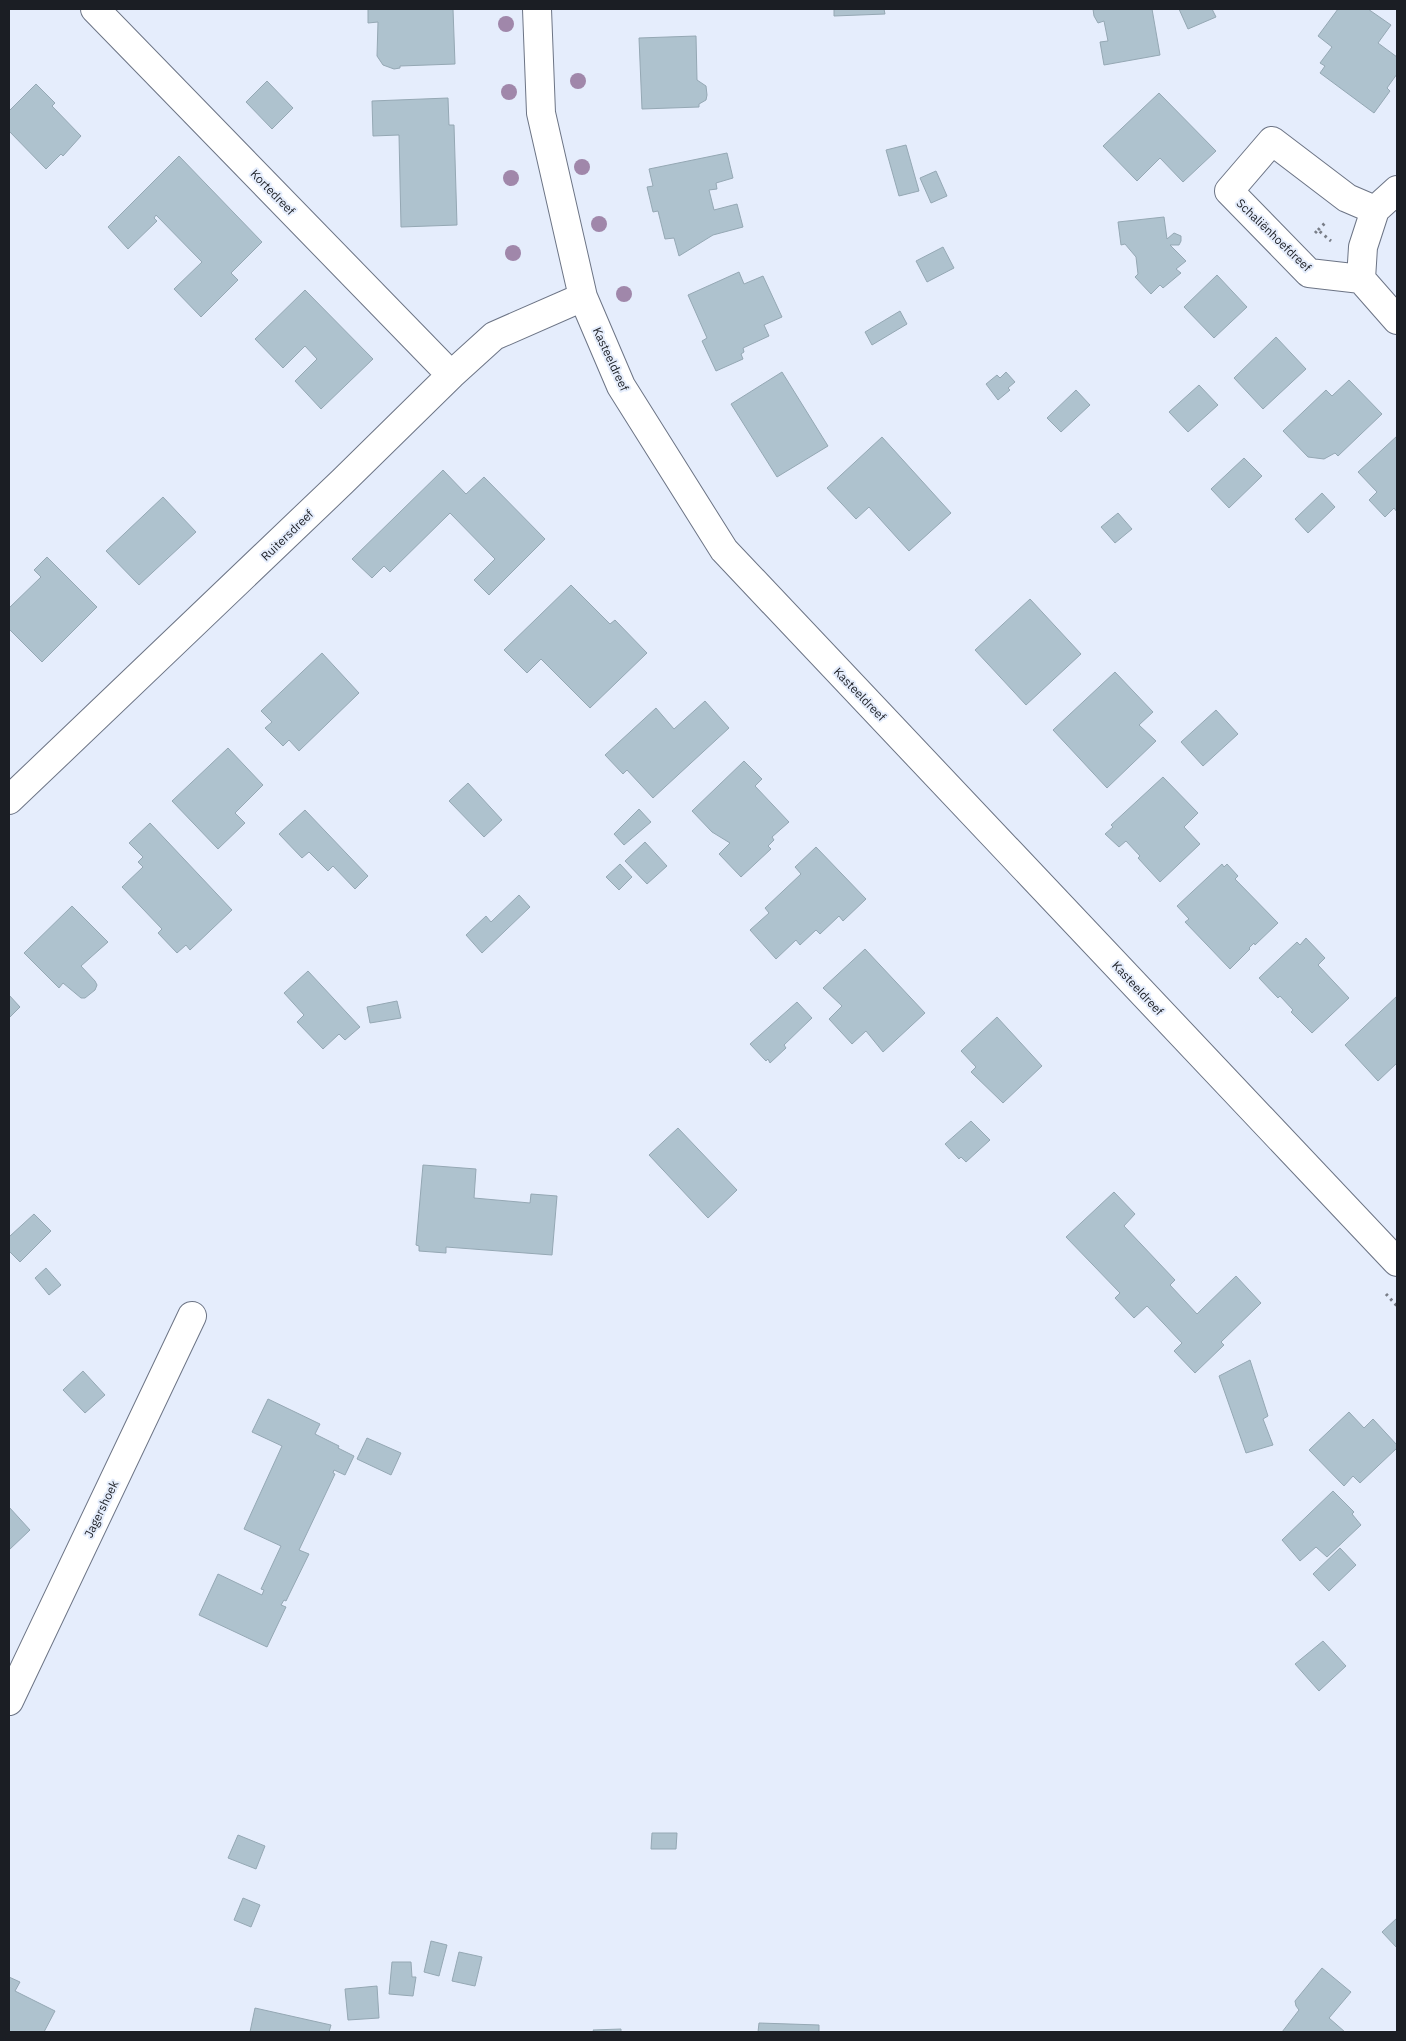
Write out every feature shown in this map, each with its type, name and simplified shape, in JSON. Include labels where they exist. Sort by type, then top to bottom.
[{"type":"street","name":"Kortedreef","points":[[95,9],[451,375]]},
{"type":"street","name":"Kasteeldreef","points":[[537,9],[541,112],[583,297],[621,386],[724,550],[1397,1262]]},
{"type":"street","name":"Schaliënhoefdreef","points":[[1361,273],[1309,273],[1229,191],[1272,141],[1348,198],[1375,210]]},
{"type":"street","points":[[1397,190],[1375,210],[1363,247],[1361,273],[1397,320]]},
{"type":"street","name":"Ruitersdreef","points":[[9,800],[336,488],[451,375],[494,336],[583,297]]},
{"type":"street","name":"Jagershoek","points":[[9,1701],[192,1316]]},
{"type":"path","points":[[1310,238],[1327,221],[1322,216]]},
{"type":"path","points":[[1318,230],[1361,273]]},
{"type":"building","points":[[368,9],[453,9],[455,64],[400,66],[400,68],[394,69],[383,65],[377,56],[378,22],[368,23]]},
{"type":"building","points":[[834,9],[884,9],[885,14],[834,16]]},
{"type":"building","points":[[1093,9],[1152,9],[1160,55],[1104,65],[1100,42],[1108,41],[1104,21],[1098,23]]},
{"type":"building","points":[[1179,9],[1212,9],[1216,17],[1188,29]]},
{"type":"building","points":[[1338,9],[1368,9],[1391,25],[1378,43],[1397,57],[1397,74],[1387,88],[1390,91],[1374,113],[1320,73],[1325,66],[1320,63],[1332,47],[1318,36]]},
{"type":"building","points":[[696,36],[697,80],[706,86],[706,100],[699,104],[699,107],[642,109],[639,38]]},
{"type":"building","points":[[267,81],[293,108],[272,129],[246,102]]},
{"type":"building","points":[[36,84],[55,103],[52,106],[81,136],[63,156],[61,154],[46,169],[9,131],[9,111]]},
{"type":"building","points":[[1159,93],[1216,151],[1183,182],[1160,158],[1137,181],[1103,146]]},
{"type":"building","points":[[448,98],[449,125],[454,125],[457,225],[401,227],[399,135],[373,136],[372,101]]},
{"type":"building","points":[[906,145],[919,191],[899,196],[886,150]]},
{"type":"building","points":[[727,153],[733,178],[716,183],[717,189],[709,190],[714,210],[737,204],[743,227],[713,235],[679,256],[674,238],[665,239],[658,211],[653,212],[647,187],[653,186],[649,169]]},
{"type":"building","points":[[179,156],[262,242],[231,273],[238,280],[201,317],[174,289],[202,262],[156,215],[154,218],[157,221],[128,249],[108,227]]},
{"type":"building","points":[[936,171],[947,196],[931,203],[920,178]]},
{"type":"building","points":[[1164,217],[1167,239],[1174,233],[1181,236],[1179,245],[1170,245],[1186,261],[1176,269],[1181,273],[1163,288],[1160,285],[1151,294],[1135,277],[1138,274],[1136,257],[1125,244],[1121,245],[1118,222]]},
{"type":"building","points":[[943,247],[954,268],[927,282],[916,261]]},
{"type":"building","points":[[739,272],[744,284],[763,276],[782,317],[764,325],[769,336],[743,348],[744,352],[741,354],[743,359],[716,371],[702,341],[707,338],[688,295]]},
{"type":"building","points":[[1217,275],[1247,307],[1214,338],[1184,307]]},
{"type":"building","points":[[305,290],[373,359],[321,409],[295,381],[317,359],[305,346],[283,368],[255,339]]},
{"type":"building","points":[[900,311],[907,324],[872,345],[865,332]]},
{"type":"building","points":[[1276,337],[1306,369],[1263,409],[1234,378]]},
{"type":"building","points":[[782,372],[828,446],[777,477],[731,404]]},
{"type":"building","points":[[1006,372],[1015,382],[1008,388],[1010,390],[998,400],[986,384],[997,375],[1000,378]]},
{"type":"building","points":[[1349,380],[1382,414],[1338,456],[1335,453],[1324,459],[1308,457],[1283,431],[1326,390],[1332,396]]},
{"type":"building","points":[[1199,385],[1218,405],[1188,432],[1169,412]]},
{"type":"building","points":[[1076,390],[1090,405],[1061,432],[1047,418]]},
{"type":"building","points":[[1397,436],[1397,512],[1394,508],[1385,517],[1369,500],[1377,492],[1358,472]]},
{"type":"building","points":[[882,437],[951,513],[909,551],[869,507],[856,519],[827,488]]},
{"type":"building","points":[[1244,458],[1262,476],[1229,508],[1211,489]]},
{"type":"building","points":[[443,470],[466,494],[484,477],[545,539],[489,595],[474,580],[495,559],[450,513],[390,572],[384,566],[372,578],[352,559]]},
{"type":"building","points":[[1322,493],[1335,507],[1308,533],[1295,519]]},
{"type":"building","points":[[163,497],[196,532],[139,585],[106,551]]},
{"type":"building","points":[[1118,513],[1132,529],[1115,543],[1101,527]]},
{"type":"building","points":[[47,557],[97,607],[42,662],[9,629],[9,608],[41,577],[34,570]]},
{"type":"building","points":[[571,585],[610,624],[615,620],[647,653],[590,708],[541,659],[527,673],[504,650]]},
{"type":"building","points":[[1030,599],[1081,654],[1026,705],[975,650]]},
{"type":"building","points":[[322,653],[359,693],[299,751],[289,740],[283,746],[265,728],[272,722],[261,711]]},
{"type":"building","points":[[1115,672],[1153,712],[1139,725],[1156,741],[1107,788],[1053,730]]},
{"type":"building","points":[[705,701],[729,728],[653,798],[627,770],[623,774],[605,755],[656,708],[674,729]]},
{"type":"building","points":[[1216,710],[1238,734],[1203,766],[1181,742]]},
{"type":"building","points":[[228,748],[263,785],[235,813],[245,823],[218,849],[172,801]]},
{"type":"building","points":[[744,761],[762,779],[755,786],[789,822],[772,837],[774,840],[768,846],[771,849],[741,877],[719,854],[730,843],[712,832],[692,811]]},
{"type":"building","points":[[1163,777],[1198,813],[1184,827],[1200,844],[1160,882],[1138,858],[1140,856],[1126,841],[1119,847],[1105,834],[1113,827],[1111,825]]},
{"type":"building","points":[[468,783],[502,820],[484,837],[449,801]]},
{"type":"building","points":[[639,809],[651,822],[624,845],[614,834]]},
{"type":"building","points":[[305,810],[368,876],[355,889],[333,866],[328,871],[309,852],[302,858],[279,834]]},
{"type":"building","points":[[150,823],[232,910],[190,950],[186,945],[177,953],[158,933],[162,929],[122,887],[143,867],[138,862],[143,857],[129,843]]},
{"type":"building","points":[[645,842],[667,866],[647,884],[625,861]]},
{"type":"building","points":[[816,847],[866,899],[843,921],[839,916],[820,934],[816,930],[800,945],[796,940],[776,959],[750,930],[769,913],[765,908],[801,874],[795,867]]},
{"type":"building","points":[[620,864],[632,877],[619,890],[606,877]]},
{"type":"building","points":[[1222,864],[1224,867],[1227,864],[1238,876],[1235,879],[1278,923],[1255,945],[1254,943],[1230,969],[1185,922],[1189,919],[1177,906]]},
{"type":"building","points":[[519,895],[530,907],[482,953],[466,935],[486,916],[491,922]]},
{"type":"building","points":[[72,906],[108,942],[81,966],[97,985],[95,990],[85,998],[81,998],[63,983],[59,988],[24,953]]},
{"type":"building","points":[[1306,938],[1325,958],[1318,965],[1349,998],[1312,1033],[1291,1012],[1293,1010],[1280,996],[1278,998],[1259,978],[1297,942],[1300,945]]},
{"type":"building","points":[[865,949],[925,1013],[883,1052],[866,1031],[852,1044],[829,1019],[842,1006],[823,988]]},
{"type":"building","points":[[308,971],[360,1027],[345,1040],[339,1034],[323,1049],[297,1022],[304,1015],[284,993]]},
{"type":"building","points":[[9,995],[20,1007],[9,1018]]},
{"type":"building","points":[[1397,996],[1397,1063],[1378,1081],[1345,1045]]},
{"type":"building","points":[[397,1001],[401,1018],[370,1023],[367,1007]]},
{"type":"building","points":[[797,1002],[812,1018],[784,1045],[786,1048],[770,1063],[768,1059],[766,1061],[750,1044]]},
{"type":"building","points":[[997,1017],[1042,1066],[1003,1103],[971,1072],[976,1067],[961,1051]]},
{"type":"building","points":[[971,1121],[990,1140],[966,1162],[961,1157],[959,1159],[945,1144]]},
{"type":"building","points":[[678,1128],[737,1190],[708,1218],[649,1155]]},
{"type":"building","points":[[423,1165],[476,1169],[474,1198],[530,1203],[531,1194],[557,1196],[552,1255],[446,1247],[446,1253],[419,1251],[419,1246],[416,1245]]},
{"type":"building","points":[[1114,1192],[1135,1214],[1124,1226],[1175,1280],[1170,1285],[1197,1314],[1236,1276],[1261,1303],[1221,1342],[1224,1345],[1195,1373],[1174,1351],[1182,1343],[1147,1306],[1134,1318],[1115,1298],[1120,1293],[1066,1237]]},
{"type":"building","points":[[34,1214],[51,1231],[20,1262],[9,1251],[9,1235]]},
{"type":"building","points":[[46,1268],[61,1285],[49,1295],[35,1278]]},
{"type":"building","points":[[1250,1360],[1268,1416],[1263,1419],[1273,1445],[1246,1453],[1219,1376]]},
{"type":"building","points":[[83,1371],[105,1395],[85,1413],[63,1390]]},
{"type":"building","points":[[268,1399],[320,1424],[315,1434],[354,1456],[345,1475],[334,1470],[333,1473],[335,1474],[299,1550],[309,1554],[286,1601],[284,1600],[281,1605],[286,1607],[267,1647],[199,1615],[218,1574],[262,1595],[264,1590],[261,1589],[281,1546],[244,1529],[282,1446],[252,1432]]},
{"type":"building","points":[[1349,1412],[1364,1428],[1373,1419],[1397,1445],[1397,1448],[1360,1483],[1353,1476],[1344,1486],[1309,1450]]},
{"type":"building","points":[[367,1438],[401,1453],[391,1475],[357,1459]]},
{"type":"building","points":[[1333,1491],[1354,1512],[1352,1514],[1361,1525],[1327,1557],[1316,1547],[1300,1561],[1282,1540]]},
{"type":"building","points":[[9,1507],[30,1530],[9,1550]]},
{"type":"building","points":[[1340,1548],[1356,1565],[1329,1591],[1313,1574]]},
{"type":"building","points":[[1323,1641],[1346,1666],[1319,1691],[1295,1664]]},
{"type":"building","points":[[652,1833],[677,1833],[676,1849],[651,1849]]},
{"type":"building","points":[[238,1835],[265,1846],[256,1869],[228,1858]]},
{"type":"building","points":[[243,1898],[260,1905],[251,1927],[234,1920]]},
{"type":"building","points":[[1397,1918],[1397,1948],[1382,1932]]},
{"type":"building","points":[[431,1941],[447,1945],[439,1976],[424,1972]]},
{"type":"building","points":[[459,1952],[482,1957],[475,1986],[452,1981]]},
{"type":"building","points":[[392,1962],[411,1962],[412,1977],[416,1977],[413,1996],[389,1994]]},
{"type":"building","points":[[1322,1968],[1351,1992],[1329,2018],[1345,2032],[1282,2032],[1299,2010],[1295,2001]]},
{"type":"building","points":[[9,1977],[20,1982],[15,1991],[55,2011],[44,2032],[9,2032]]},
{"type":"building","points":[[377,1986],[379,2018],[348,2020],[345,1989]]},
{"type":"building","points":[[255,2008],[331,2025],[329,2032],[250,2032]]},
{"type":"building","points":[[759,2023],[819,2025],[819,2032],[758,2032]]},
{"type":"building","points":[[621,2029],[621,2032],[594,2032],[593,2030]]}]
